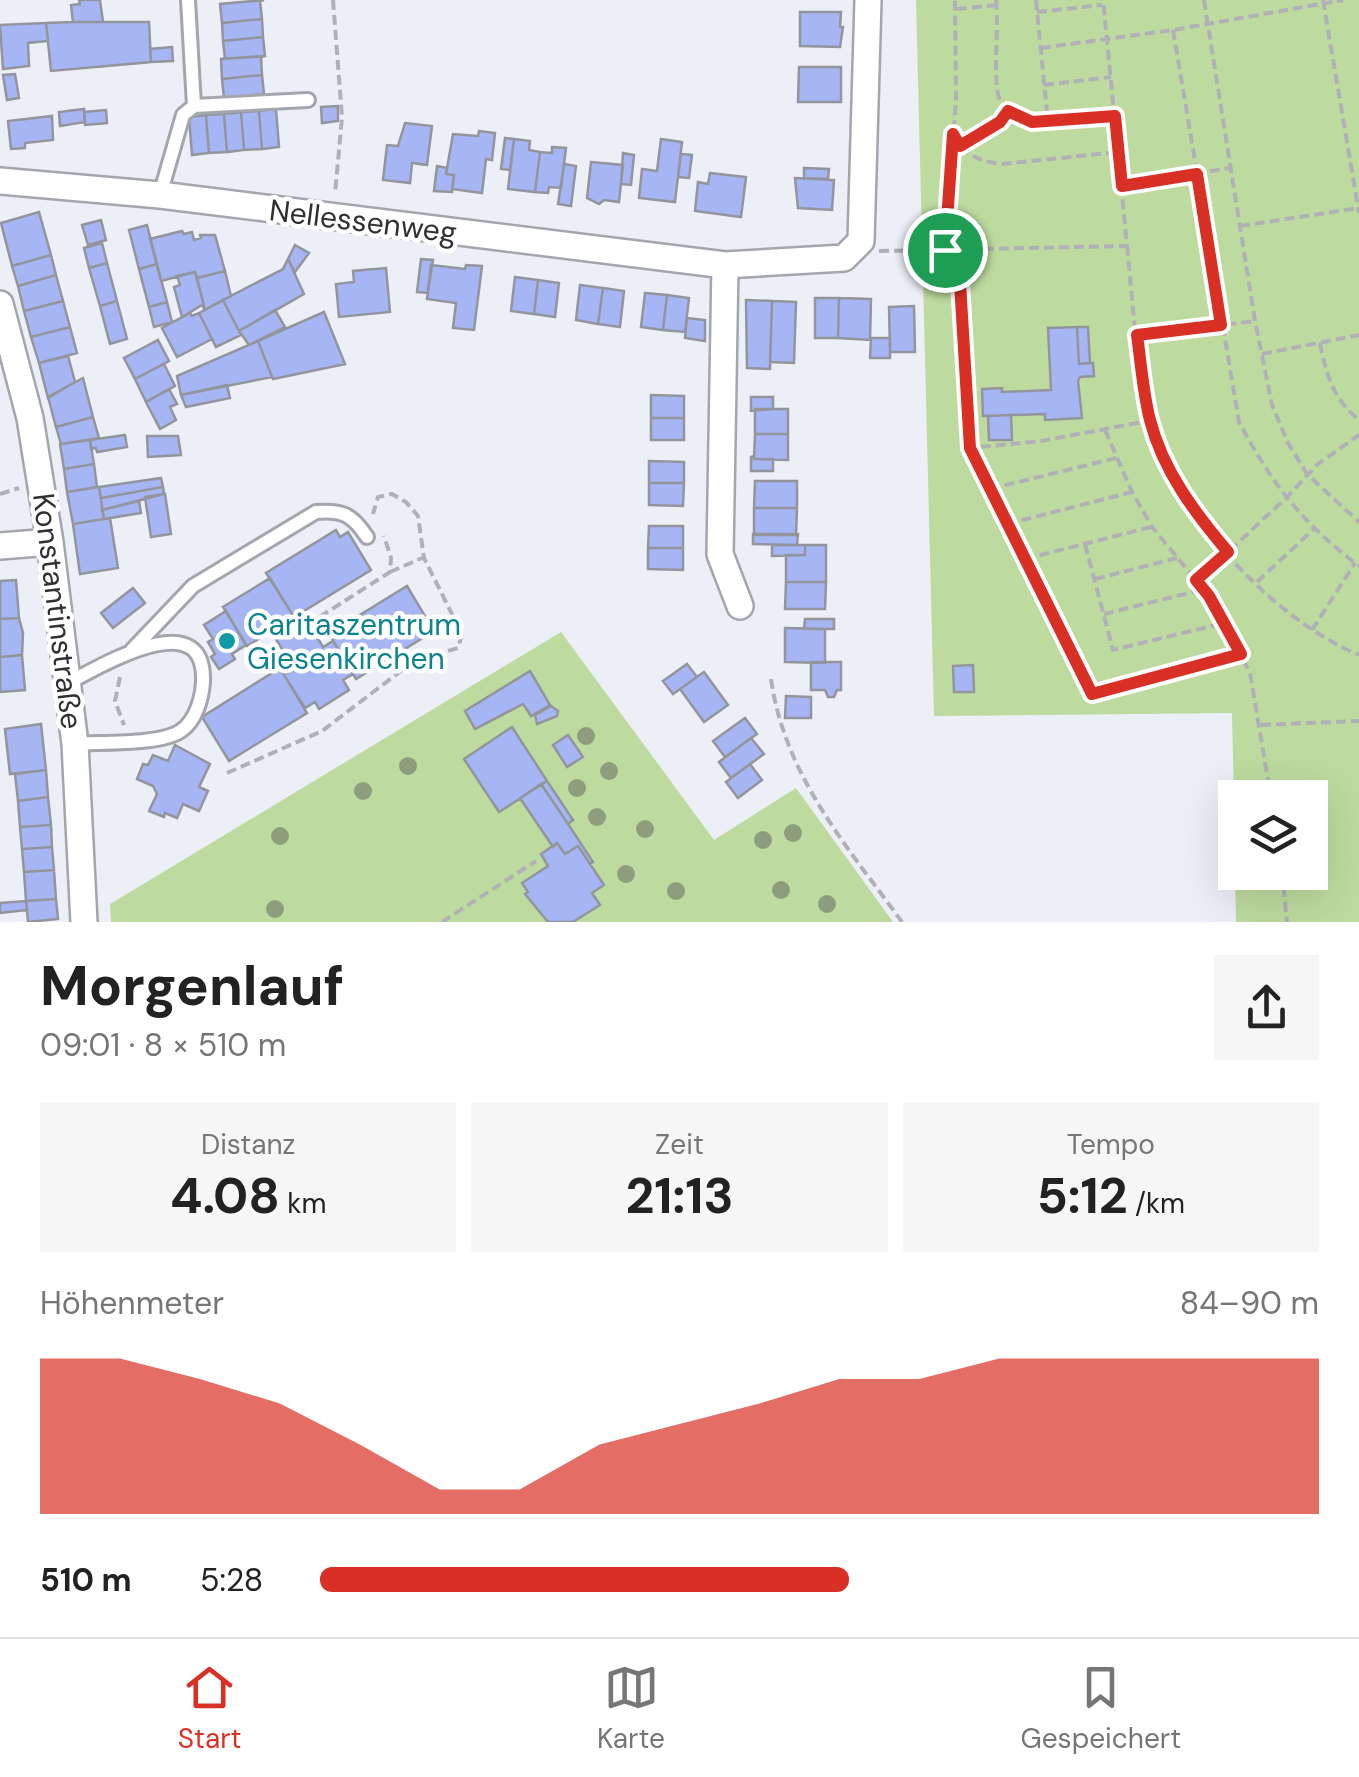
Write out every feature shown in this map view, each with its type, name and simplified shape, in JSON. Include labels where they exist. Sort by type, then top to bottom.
[{"type":"street","points":[[855,251],[861,241],[868,0]]},
{"type":"street","name":"Nellessenweg","points":[[0,181],[160,195],[725,265],[832,260],[855,251]]},
{"type":"street","points":[[725,265],[720,554],[740,606]]},
{"type":"street","name":"Konstantinstraße","points":[[0,304],[30,418],[50,542],[76,744],[84,922]]},
{"type":"street","points":[[0,546],[50,542]]},
{"type":"lane","points":[[188,0],[194,106]]},
{"type":"lane","points":[[160,195],[183,115],[194,106],[308,100]]},
{"type":"lane","points":[[125,654],[193,586],[316,512],[336,510],[350,514],[366,527]]},
{"type":"lane","points":[[68,683],[125,654],[164,643],[180,642],[196,652],[203,667],[203,688],[196,713],[183,730],[165,738],[76,744]]},
{"type":"path","points":[[332,218],[342,116],[333,0]]},
{"type":"path","points":[[945,250],[956,0]]},
{"type":"path","points":[[1036,0],[1048,123]]},
{"type":"path","points":[[1204,0],[1255,321],[1275,415],[1308,474],[1359,522]]},
{"type":"path","points":[[1040,48],[1173,30],[1342,0]]},
{"type":"path","points":[[957,9],[996,2],[996,86],[1001,104],[1008,111],[1021,119],[1048,123],[1115,116]]},
{"type":"path","points":[[1037,12],[1103,2],[1137,335],[1150,420],[1174,479],[1187,501],[1256,583],[1312,630],[1359,655]]},
{"type":"path","points":[[1240,226],[1359,210],[1323,2]]},
{"type":"path","points":[[1173,30],[1238,422],[1285,499],[1357,564],[1312,630]]},
{"type":"path","points":[[1044,85],[1111,77]]},
{"type":"path","points":[[960,146],[1000,122],[1008,111]]},
{"type":"path","points":[[953,134],[973,158],[1003,164],[1118,152]]},
{"type":"path","points":[[1122,186],[1231,168]]},
{"type":"path","points":[[855,251],[1127,246]]},
{"type":"path","points":[[958,250],[970,448],[1092,694],[1241,654]]},
{"type":"path","points":[[1137,335],[1255,321]]},
{"type":"path","points":[[1262,354],[1359,335]]},
{"type":"path","points":[[1320,342],[1332,390],[1359,420]]},
{"type":"path","points":[[970,448],[1150,420]]},
{"type":"path","points":[[1105,430],[1152,527],[1203,589],[1250,673],[1269,780]]},
{"type":"path","points":[[1196,580],[1329,454],[1359,435]]},
{"type":"path","points":[[990,489],[1116,458]]},
{"type":"path","points":[[1007,524],[1132,492]]},
{"type":"path","points":[[227,773],[322,731],[414,661],[458,648],[462,634],[424,558],[418,516],[392,494],[378,496],[366,527],[389,544],[390,572]]},
{"type":"path","points":[[1024,559],[1152,527]]},
{"type":"path","points":[[1256,583],[1316,527]]},
{"type":"path","points":[[1085,544],[1113,650],[1224,623]]},
{"type":"path","points":[[307,625],[390,572],[424,558]]},
{"type":"path","points":[[1094,579],[1177,558]]},
{"type":"path","points":[[1104,614],[1203,589]]},
{"type":"path","points":[[125,654],[115,700],[126,740]]},
{"type":"path","points":[[772,679],[777,717],[809,790],[902,922]]},
{"type":"path","points":[[1262,726],[1359,721]]},
{"type":"path","points":[[442,922],[536,861]]},
{"type":"path","points":[[1284,890],[1287,922]]},
{"type":"green space","points":[[916,0],[1359,0],[1359,922],[1236,922],[1235,890],[1328,890],[1328,780],[1233,780],[1232,713],[934,716]]},
{"type":"green space","points":[[561,632],[714,840],[796,788],[893,922],[111,922],[110,904]]},
{"type":"building","points":[[79,0],[100,0],[103,22],[73,22],[71,5],[80,4]]},
{"type":"building","points":[[264,0],[260,1],[262,19],[222,23],[220,4]]},
{"type":"building","points":[[800,12],[841,12],[840,47],[800,46]]},
{"type":"building","points":[[262,19],[263,37],[223,41],[222,23]]},
{"type":"building","points":[[149,22],[151,62],[51,71],[46,23]]},
{"type":"building","points":[[46,23],[48,41],[28,43],[29,66],[3,69],[0,25]]},
{"type":"building","points":[[263,37],[265,56],[225,59],[223,41]]},
{"type":"building","points":[[172,47],[173,61],[151,62],[150,49]]},
{"type":"building","points":[[265,56],[261,57],[262,75],[222,79],[221,59]]},
{"type":"building","points":[[799,67],[841,67],[841,102],[798,102]]},
{"type":"building","points":[[15,74],[19,98],[7,100],[3,75]]},
{"type":"building","points":[[262,75],[264,94],[224,98],[222,79]]},
{"type":"building","points":[[338,106],[338,121],[322,123],[321,107]]},
{"type":"building","points":[[84,109],[85,122],[60,126],[59,112]]},
{"type":"building","points":[[276,109],[279,147],[262,149],[259,111]]},
{"type":"building","points":[[106,110],[107,123],[85,125],[84,112]]},
{"type":"building","points":[[259,111],[262,149],[244,150],[241,112]]},
{"type":"building","points":[[241,112],[244,150],[227,152],[224,114]]},
{"type":"building","points":[[224,114],[227,152],[209,153],[206,115]]},
{"type":"building","points":[[206,115],[209,153],[192,155],[189,117]]},
{"type":"building","points":[[52,116],[53,140],[11,149],[8,121]]},
{"type":"building","points":[[405,123],[432,126],[427,165],[412,163],[410,183],[383,180],[387,145],[398,146]]},
{"type":"building","points":[[479,131],[495,133],[492,160],[486,159],[482,193],[452,189],[454,175],[446,174],[453,134],[478,136]]},
{"type":"building","points":[[505,138],[514,139],[510,170],[501,169]]},
{"type":"building","points":[[514,139],[530,141],[529,150],[540,152],[535,192],[508,189]]},
{"type":"building","points":[[661,139],[682,142],[675,202],[639,198],[642,169],[657,171]]},
{"type":"building","points":[[552,147],[566,148],[561,188],[535,192],[540,152],[552,153]]},
{"type":"building","points":[[623,153],[634,155],[631,185],[621,184]]},
{"type":"building","points":[[681,154],[692,155],[689,178],[678,177]]},
{"type":"building","points":[[591,162],[623,165],[619,202],[604,200],[599,204],[587,198]]},
{"type":"building","points":[[564,164],[576,166],[571,206],[558,204]]},
{"type":"building","points":[[437,166],[454,175],[452,192],[434,191]]},
{"type":"building","points":[[804,168],[829,169],[828,179],[804,178]]},
{"type":"building","points":[[710,173],[746,177],[741,217],[695,211],[698,182],[708,184]]},
{"type":"building","points":[[795,178],[834,180],[832,210],[798,208]]},
{"type":"building","points":[[39,212],[51,255],[12,266],[1,223]]},
{"type":"building","points":[[101,220],[106,240],[88,245],[82,225]]},
{"type":"building","points":[[147,225],[157,264],[139,269],[129,230]]},
{"type":"building","points":[[192,232],[194,240],[200,235],[215,235],[225,271],[197,278],[195,272],[161,281],[150,239]]},
{"type":"building","points":[[102,243],[107,263],[89,268],[84,248]]},
{"type":"building","points":[[295,245],[309,253],[295,272],[288,259]]},
{"type":"building","points":[[51,255],[56,275],[18,286],[12,266]]},
{"type":"building","points":[[288,259],[304,294],[239,331],[223,300],[283,269]]},
{"type":"building","points":[[421,259],[433,260],[428,293],[417,292]]},
{"type":"building","points":[[107,263],[117,301],[100,306],[89,268]]},
{"type":"building","points":[[157,264],[167,302],[149,307],[139,269]]},
{"type":"building","points":[[431,265],[465,269],[466,265],[482,266],[474,330],[453,328],[456,303],[427,299]]},
{"type":"building","points":[[386,268],[390,312],[339,317],[336,284],[354,282],[353,271]]},
{"type":"building","points":[[225,271],[231,296],[205,310],[197,278]]},
{"type":"building","points":[[195,272],[205,310],[202,305],[182,317],[174,287],[180,285],[177,276]]},
{"type":"building","points":[[56,275],[63,301],[24,311],[18,286]]},
{"type":"building","points":[[515,277],[538,280],[534,314],[511,311]]},
{"type":"building","points":[[538,280],[559,283],[555,317],[534,314]]},
{"type":"building","points":[[580,285],[603,288],[598,324],[576,320]]},
{"type":"building","points":[[603,288],[624,291],[620,327],[598,324]]},
{"type":"building","points":[[645,293],[667,295],[663,330],[641,327]]},
{"type":"building","points":[[667,295],[689,298],[685,332],[663,330]]},
{"type":"building","points":[[815,298],[839,298],[838,338],[815,338]]},
{"type":"building","points":[[839,298],[871,299],[870,340],[838,338]]},
{"type":"building","points":[[223,300],[241,335],[216,347],[199,313]]},
{"type":"building","points":[[746,300],[772,301],[770,369],[747,368]]},
{"type":"building","points":[[63,301],[70,327],[31,337],[24,311]]},
{"type":"building","points":[[117,301],[127,339],[110,344],[100,306]]},
{"type":"building","points":[[772,301],[796,302],[794,363],[770,362]]},
{"type":"building","points":[[167,302],[172,322],[154,327],[149,307]]},
{"type":"building","points":[[914,306],[915,352],[890,352],[889,307]]},
{"type":"building","points":[[275,310],[285,327],[249,345],[239,331]]},
{"type":"building","points":[[324,312],[345,364],[273,379],[258,341]]},
{"type":"building","points":[[190,313],[199,313],[212,339],[177,357],[162,328]]},
{"type":"building","points":[[687,318],[705,320],[705,341],[685,338]]},
{"type":"building","points":[[70,327],[77,353],[39,363],[31,337]]},
{"type":"building","points":[[1077,327],[1079,364],[1093,363],[1094,376],[1080,377],[1078,381],[1082,418],[1045,420],[1045,414],[983,416],[982,389],[1051,390],[1048,328]]},
{"type":"building","points":[[1077,327],[1088,327],[1090,363],[1079,364]]},
{"type":"building","points":[[871,338],[890,338],[890,358],[870,358]]},
{"type":"building","points":[[158,340],[169,361],[135,379],[124,358]]},
{"type":"building","points":[[258,341],[272,377],[181,395],[177,376]]},
{"type":"building","points":[[68,356],[75,382],[48,398],[39,363]]},
{"type":"building","points":[[164,364],[175,386],[146,402],[135,379]]},
{"type":"building","points":[[83,378],[93,417],[56,427],[48,397]]},
{"type":"building","points":[[227,385],[230,398],[186,407],[181,395]]},
{"type":"building","points":[[169,389],[177,404],[170,407],[176,420],[160,429],[146,402]]},
{"type":"building","points":[[651,395],[684,396],[684,418],[651,418]]},
{"type":"building","points":[[751,397],[773,397],[773,409],[751,411]]},
{"type":"building","points":[[755,409],[788,409],[788,434],[755,434]]},
{"type":"building","points":[[1011,415],[1012,440],[989,440],[988,416]]},
{"type":"building","points":[[93,417],[99,438],[61,444],[56,427]]},
{"type":"building","points":[[651,418],[684,418],[684,440],[651,440]]},
{"type":"building","points":[[755,434],[788,434],[788,460],[754,459]]},
{"type":"building","points":[[125,435],[127,447],[97,452],[96,448],[91,449],[90,440]]},
{"type":"building","points":[[147,436],[178,436],[181,455],[148,457]]},
{"type":"building","points":[[90,440],[94,464],[64,469],[60,444]]},
{"type":"building","points":[[754,456],[773,459],[773,471],[751,471]]},
{"type":"building","points":[[649,461],[684,462],[684,483],[649,483]]},
{"type":"building","points":[[94,464],[97,487],[67,492],[64,469]]},
{"type":"building","points":[[161,478],[163,487],[101,498],[99,487]]},
{"type":"building","points":[[755,481],[797,481],[797,508],[754,508]]},
{"type":"building","points":[[649,483],[684,483],[683,506],[649,505]]},
{"type":"building","points":[[99,487],[104,519],[73,524],[67,492]]},
{"type":"building","points":[[163,487],[164,494],[102,510],[101,498]]},
{"type":"building","points":[[165,494],[171,534],[151,537],[145,497]]},
{"type":"building","points":[[139,501],[141,513],[104,519],[102,510]]},
{"type":"building","points":[[754,508],[797,508],[796,535],[754,535]]},
{"type":"building","points":[[110,518],[118,568],[80,574],[73,524]]},
{"type":"building","points":[[649,526],[683,526],[683,548],[648,548]]},
{"type":"building","points":[[336,530],[340,537],[348,532],[371,570],[294,617],[266,573]]},
{"type":"building","points":[[753,534],[798,534],[797,545],[753,544]]},
{"type":"building","points":[[772,545],[805,545],[805,555],[772,556]]},
{"type":"building","points":[[805,545],[826,545],[826,582],[786,582],[786,555],[805,555]]},
{"type":"building","points":[[648,548],[683,548],[683,570],[648,569]]},
{"type":"building","points":[[270,578],[294,617],[247,646],[223,607]]},
{"type":"building","points":[[16,580],[19,618],[0,619],[0,581]]},
{"type":"building","points":[[786,582],[826,582],[825,609],[785,609]]},
{"type":"building","points":[[407,586],[434,631],[356,679],[329,634]]},
{"type":"building","points":[[133,588],[145,603],[113,628],[101,613]]},
{"type":"building","name":"Caritaszentrum Giesenkirchen","points":[[226,611],[246,645],[232,654],[235,659],[219,669],[208,642],[213,639],[204,625]]},
{"type":"building","points":[[294,617],[307,637],[314,632],[323,647],[333,641],[353,674],[343,680],[349,690],[319,709],[315,702],[305,708],[284,675],[294,669],[271,631]]},
{"type":"building","points":[[19,618],[22,655],[0,657],[0,619]]},
{"type":"building","points":[[805,619],[834,619],[834,629],[804,629]]},
{"type":"building","points":[[785,628],[825,629],[825,663],[785,662]]},
{"type":"building","points":[[22,655],[25,690],[0,692],[0,657]]},
{"type":"building","points":[[811,662],[841,662],[841,690],[834,697],[828,697],[825,690],[811,690]]},
{"type":"building","points":[[687,664],[697,677],[673,694],[663,681]]},
{"type":"building","points":[[973,665],[974,692],[954,692],[953,666]]},
{"type":"building","points":[[280,668],[307,713],[229,761],[202,717]]},
{"type":"building","points":[[530,671],[550,705],[531,716],[523,704],[475,729],[465,711]]},
{"type":"building","points":[[704,672],[728,705],[704,722],[680,689]]},
{"type":"building","points":[[786,696],[811,697],[811,718],[785,718]]},
{"type":"building","points":[[551,706],[558,711],[557,716],[537,724],[535,715]]},
{"type":"building","points":[[745,718],[757,734],[725,757],[713,741]]},
{"type":"building","points":[[41,724],[46,770],[10,774],[5,729]]},
{"type":"building","points":[[512,727],[547,781],[499,812],[464,759]]},
{"type":"building","points":[[568,735],[583,757],[567,767],[553,745]]},
{"type":"building","points":[[751,738],[764,754],[731,778],[719,762]]},
{"type":"building","points":[[175,745],[210,764],[199,787],[208,791],[199,811],[183,804],[177,818],[149,811],[157,794],[153,786],[137,779],[143,764],[148,765],[153,755],[168,761]]},
{"type":"building","points":[[750,764],[762,780],[738,798],[726,782]]},
{"type":"building","points":[[46,770],[48,797],[18,801],[15,774]]},
{"type":"building","points":[[547,781],[573,820],[568,824],[541,784]]},
{"type":"building","points":[[541,784],[593,862],[590,864],[578,846],[565,854],[557,843],[553,847],[520,798]]},
{"type":"building","points":[[48,797],[51,825],[20,827],[18,801]]},
{"type":"building","points":[[51,825],[52,847],[22,849],[20,827]]},
{"type":"building","points":[[557,843],[565,854],[578,846],[604,885],[592,893],[600,905],[573,922],[548,922],[525,894],[528,892],[522,883],[548,866],[541,854]]},
{"type":"building","points":[[52,847],[54,870],[24,872],[22,849]]},
{"type":"building","points":[[54,870],[56,899],[26,901],[24,872]]},
{"type":"building","points":[[56,899],[58,919],[28,922],[26,901]]},
{"type":"building","points":[[26,901],[27,910],[0,913],[0,903]]},
{"type":"place","name":"Caritaszentrum Giesenkirchen","points":[[227,641]]},
{"type":"route","points":[[1008,111],[1021,119],[1048,123],[1115,116],[1122,186],[1197,174],[1221,325],[1137,335],[1150,420],[1164,457],[1187,501],[1228,552],[1196,580],[1241,654],[1092,694],[970,448],[958,250],[945,250],[953,134],[960,146],[1000,122],[1008,111]]}]
